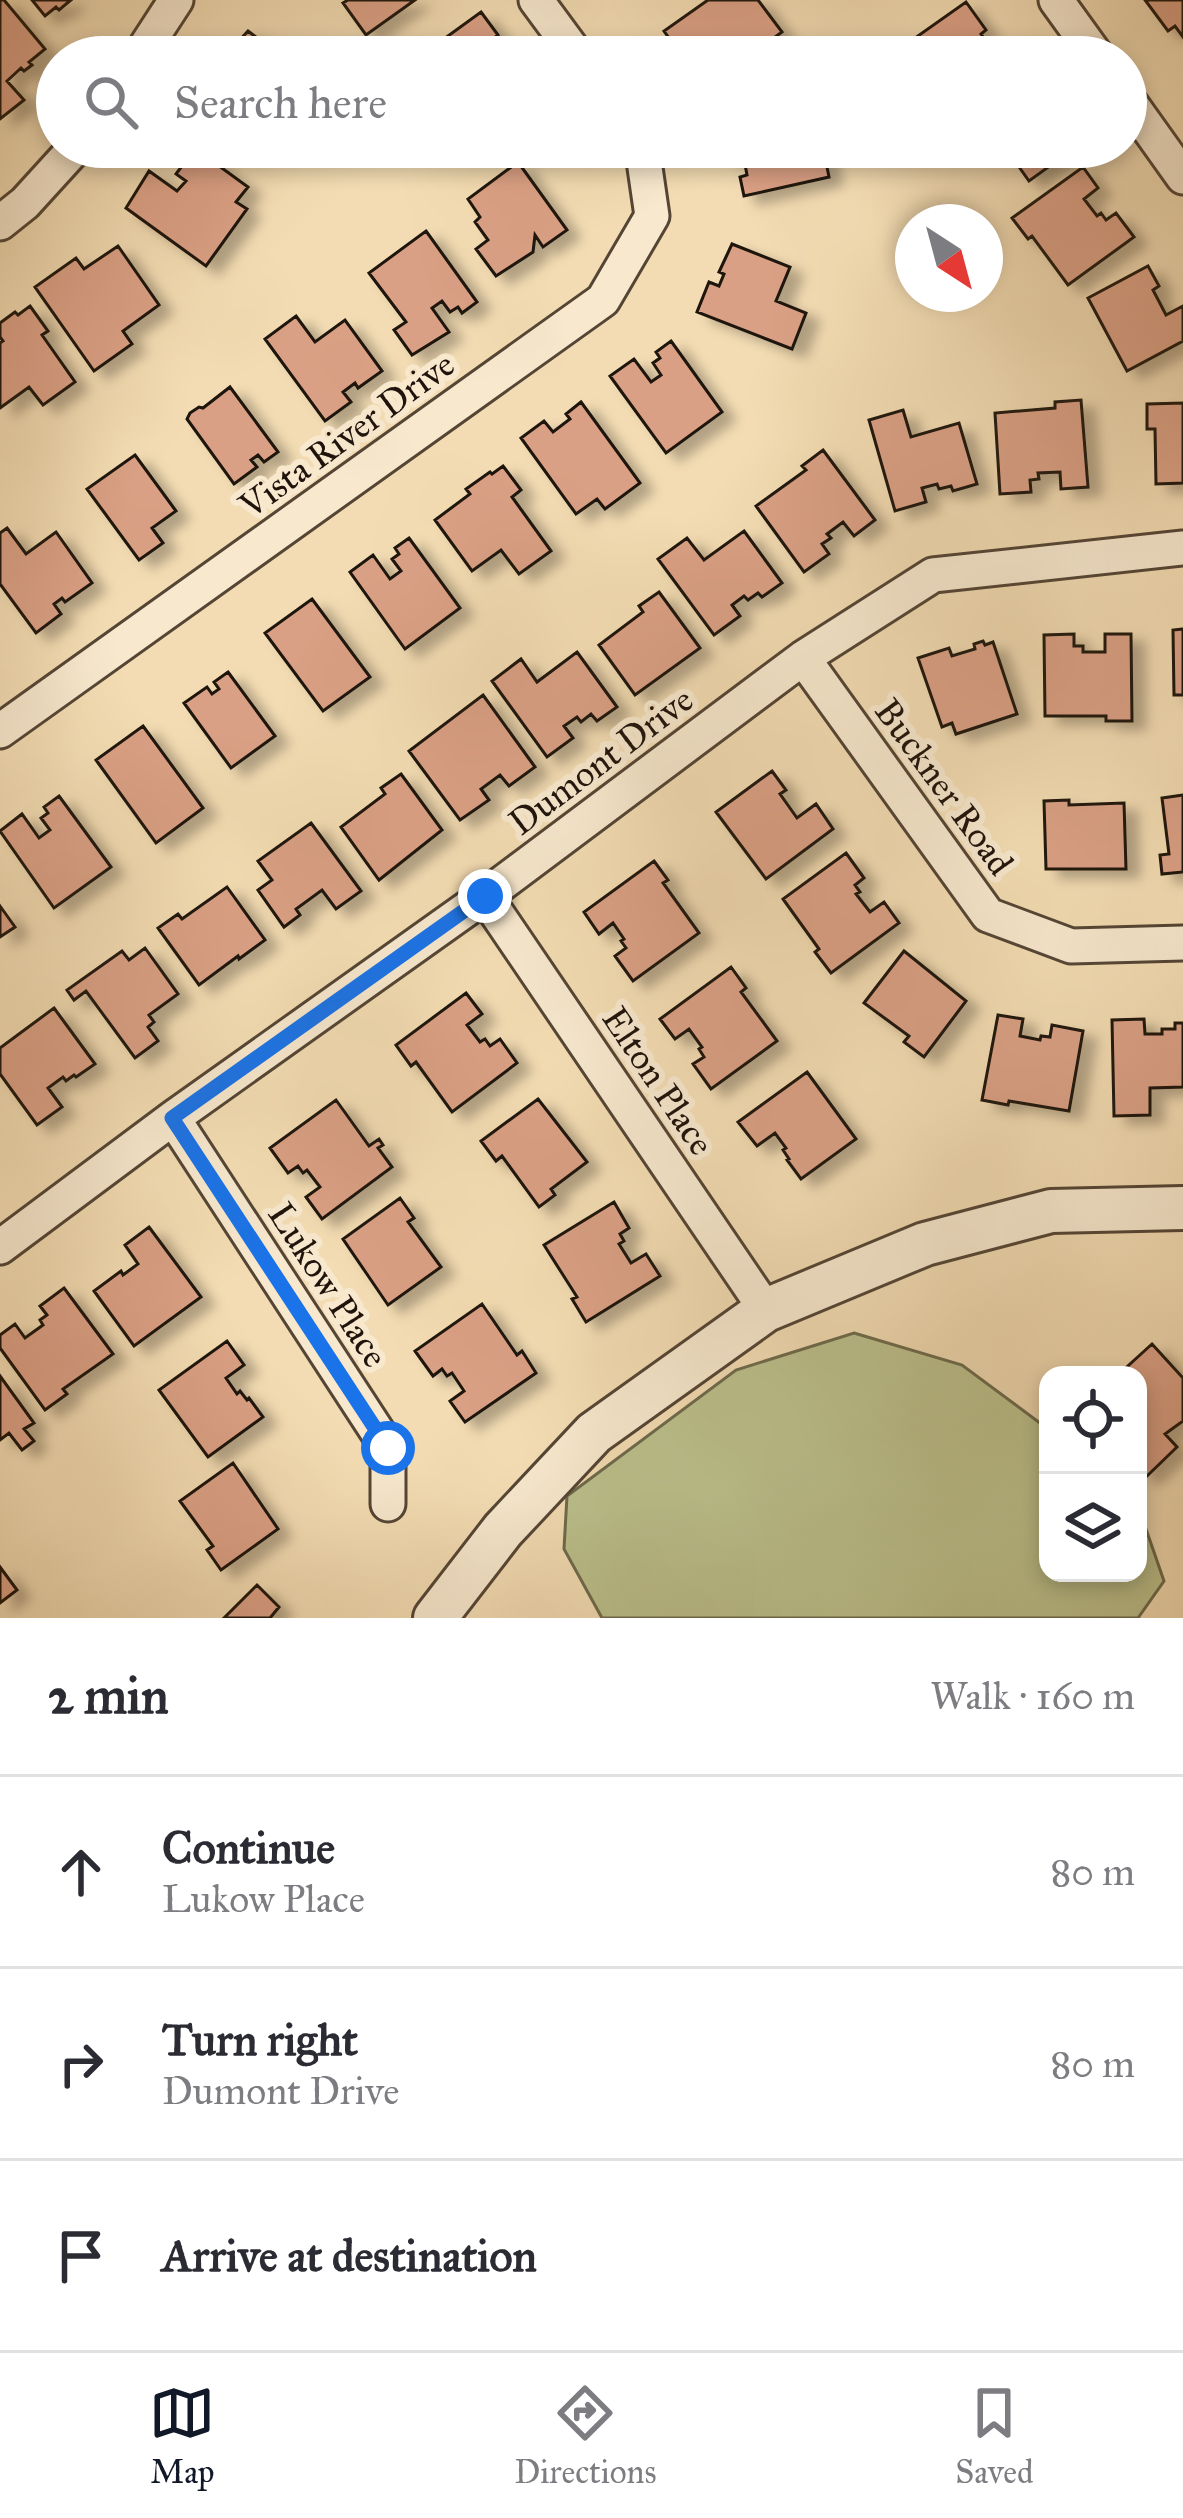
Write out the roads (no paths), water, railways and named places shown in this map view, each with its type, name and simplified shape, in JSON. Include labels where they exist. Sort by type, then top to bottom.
[{"type":"street","points":[[153,36],[176,0]]},
{"type":"street","points":[[536,0],[563,36]]},
{"type":"street","points":[[1056,0],[1082,36]]},
{"type":"street","points":[[1147,126],[1183,177]]},
{"type":"street","points":[[0,223],[57,168]]},
{"type":"street","name":"Vista River Drive","points":[[0,731],[603,300],[652,215],[645,168]]},
{"type":"street","name":"Dumont Drive","points":[[0,1246],[485,896],[803,658],[933,575],[1183,548]]},
{"type":"street","name":"Buckner Road","points":[[803,658],[988,915],[1071,946],[1183,943]]},
{"type":"street","name":"Elton Place","points":[[485,896],[766,1310]]},
{"type":"street","name":"Lukow Place","points":[[172,1118],[388,1448],[388,1504]]},
{"type":"street","points":[[435,1618],[503,1530],[594,1433],[766,1310],[925,1244],[1051,1211],[1183,1208]]}]
